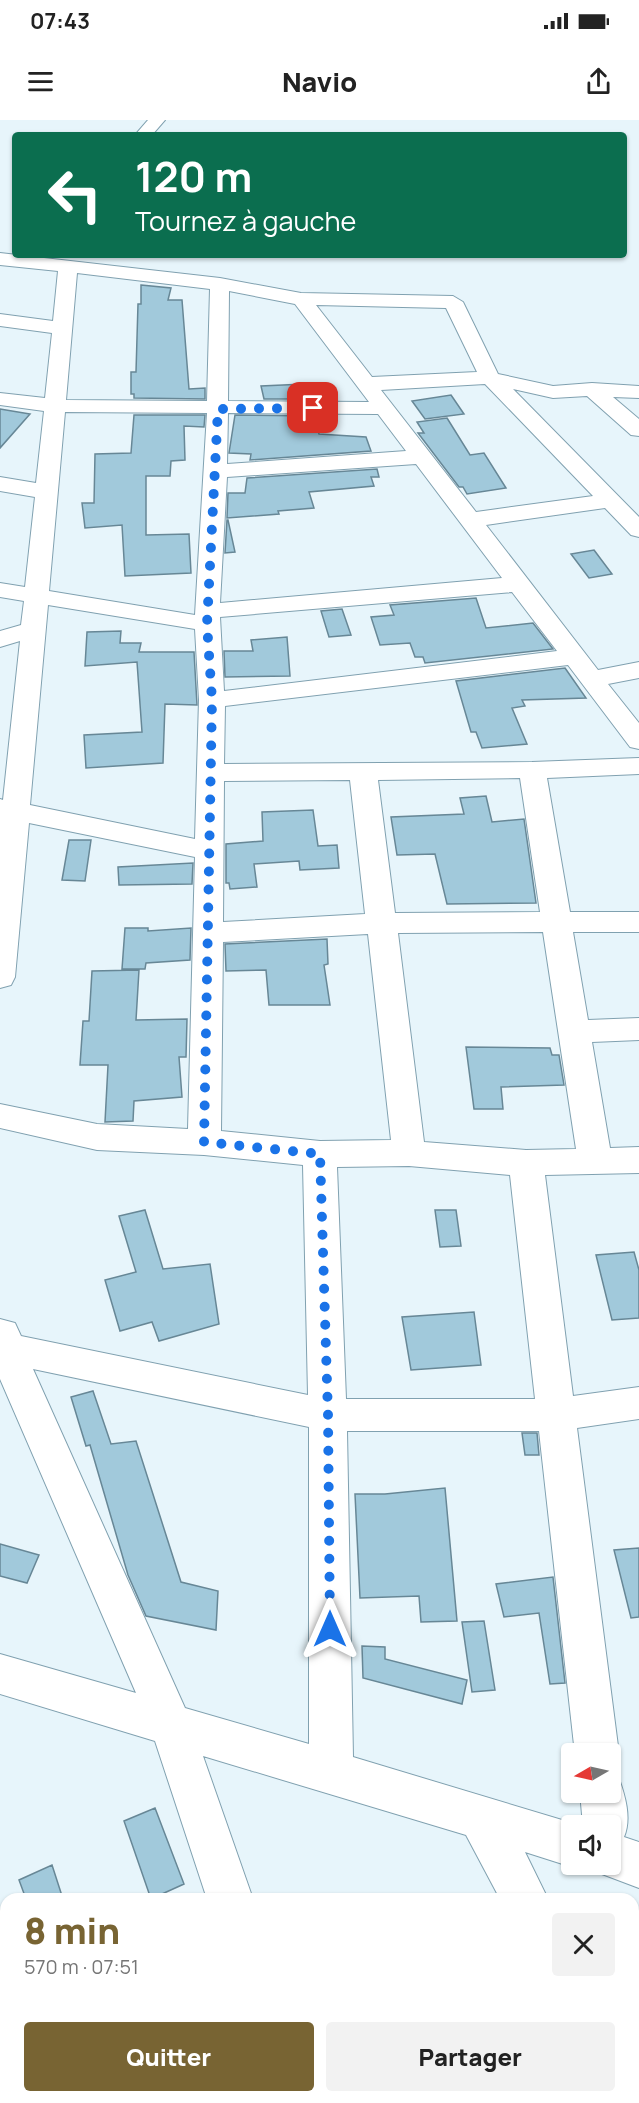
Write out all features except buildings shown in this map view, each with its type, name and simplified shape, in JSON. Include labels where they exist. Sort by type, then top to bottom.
[{"type":"street","points":[[145,132],[157,120]]},
{"type":"street","points":[[0,259],[38,259],[68,267],[220,284],[301,299],[453,302],[490,378],[639,530]]},
{"type":"street","points":[[1,961],[9,809],[38,596],[68,267]]},
{"type":"street","points":[[204,1142],[212,700],[208,617],[216,471],[220,284]]},
{"type":"street","points":[[301,299],[639,741]]},
{"type":"street","points":[[0,320],[63,328]]},
{"type":"street","points":[[366,384],[490,378],[553,392],[592,389],[639,392]]},
{"type":"street","points":[[592,389],[639,430]]},
{"type":"street","points":[[0,399],[55,406],[218,409],[384,408]]},
{"type":"street","points":[[216,471],[422,457]]},
{"type":"street","points":[[0,484],[48,492]]},
{"type":"street","points":[[470,520],[609,501]]},
{"type":"street","points":[[0,590],[208,617],[519,584]]},
{"type":"street","points":[[0,639],[34,629]]},
{"type":"street","points":[[212,700],[574,657]]},
{"type":"street","points":[[592,680],[639,670]]},
{"type":"street","points":[[211,772],[532,770],[639,766]]},
{"type":"street","points":[[532,770],[594,1161]]},
{"type":"street","points":[[363,771],[409,1153]]},
{"type":"street","points":[[9,809],[209,851]]},
{"type":"street","points":[[208,933],[381,923],[639,922]]},
{"type":"street","points":[[574,1032],[639,1029]]},
{"type":"street","points":[[0,1116],[97,1137],[204,1142],[320,1154],[409,1153],[526,1162],[639,1160]]},
{"type":"street","points":[[320,1154],[328,1415],[331,1772]]},
{"type":"street","points":[[526,1162],[596,1743]]},
{"type":"street","points":[[2,1341],[328,1415],[556,1415],[639,1403]]},
{"type":"street","points":[[2,1341],[171,1725],[228,1893]]},
{"type":"street","points":[[0,1674],[561,1841]]},
{"type":"street","points":[[481,1817],[522,1893]]},
{"type":"street","points":[[621,1859],[639,1865]]},
{"type":"route","points":[[313,408],[218,409],[207,624],[212,700],[204,1142],[320,1154],[328,1415],[330,1629]]}]
